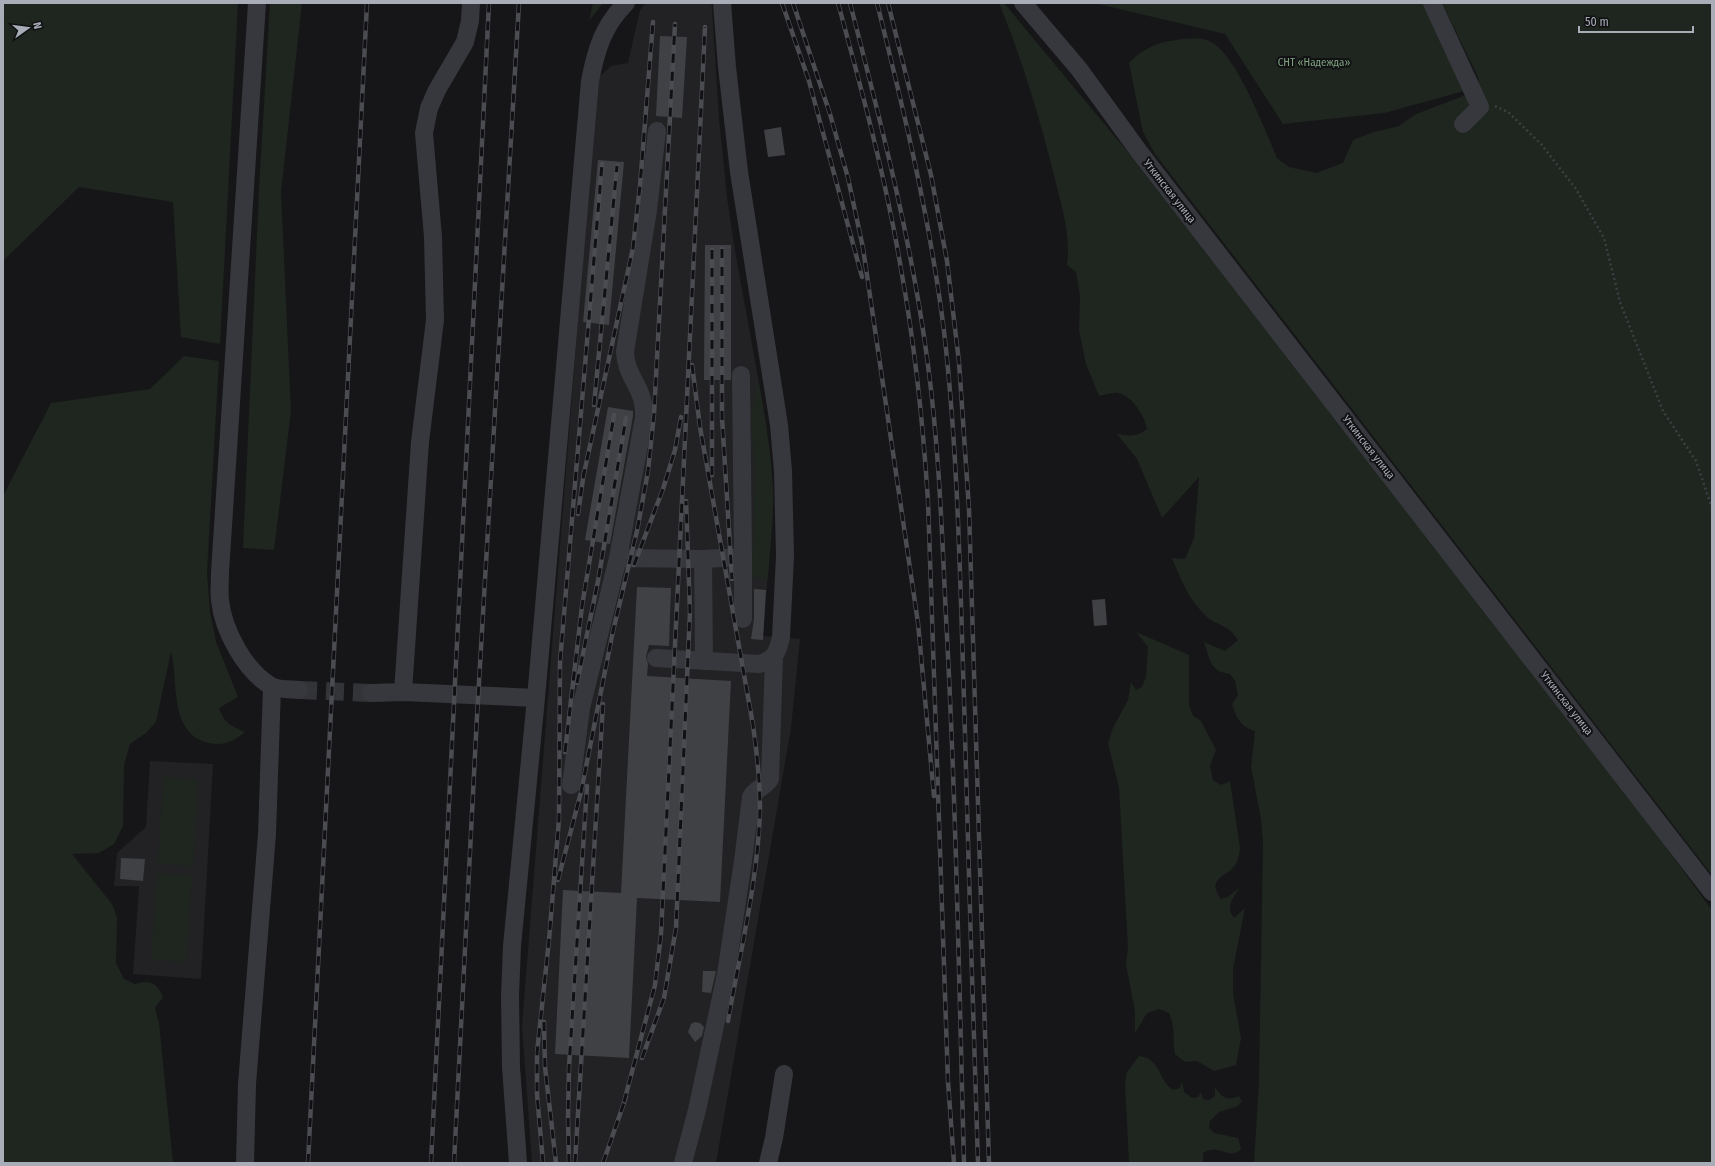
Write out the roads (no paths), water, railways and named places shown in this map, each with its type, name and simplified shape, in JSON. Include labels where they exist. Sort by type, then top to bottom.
[{"type":"street","points":[[257,3],[220,572],[220,601],[227,626],[240,654],[252,671],[272,687],[299,690]]},
{"type":"street","points":[[403,692],[420,442],[435,320],[433,237],[424,133],[429,108],[437,90],[465,42],[470,21],[471,3]]},
{"type":"street","points":[[518,1163],[511,1067],[510,996],[512,946],[536,698],[590,81],[596,53],[602,35],[612,19],[626,3]]},
{"type":"street","points":[[683,1163],[693,1130],[726,974],[744,861],[751,797],[753,792],[767,784],[772,773],[774,657],[781,637],[785,556],[782,464],[779,425],[763,311],[739,172],[727,67],[722,3]]},
{"type":"street","name":"Уткинская улица","points":[[1024,3],[1079,69],[1140,154],[1712,892]]},
{"type":"street","points":[[1432,3],[1480,107],[1463,124]]},
{"type":"street","points":[[571,785],[582,708],[618,558],[644,418],[643,396],[627,367],[625,352],[648,210],[657,131]]},
{"type":"street","points":[[741,375],[743,619]]},
{"type":"street","points":[[618,558],[703,559],[743,557]]},
{"type":"street","points":[[703,559],[704,661]]},
{"type":"street","points":[[656,658],[759,664],[767,662],[774,657]]},
{"type":"street","points":[[245,1163],[247,1084],[267,834],[272,687]]},
{"type":"street","points":[[371,693],[403,692],[536,698]]},
{"type":"street","points":[[768,1163],[784,1074]]},
{"type":"tunnel","points":[[299,690],[371,693]]},
{"type":"railway","points":[[308,1163],[367,3]]},
{"type":"railway","points":[[431,1163],[489,3]]},
{"type":"railway","points":[[454,1163],[477,716],[519,3]]},
{"type":"railway","points":[[782,3],[809,81],[862,277]]},
{"type":"railway","points":[[793,3],[830,114],[848,178],[863,248],[918,623],[934,796]]},
{"type":"railway","points":[[838,3],[873,135],[895,235],[906,298],[924,443],[928,501],[948,1082],[954,1163]]},
{"type":"railway","points":[[850,3],[895,183],[921,319],[932,396],[941,522],[952,754],[964,1163]]},
{"type":"railway","points":[[877,3],[897,84],[924,206],[938,289],[949,377],[960,561],[978,1163]]},
{"type":"railway","points":[[888,3],[931,175],[947,261],[959,362],[969,509],[989,1163]]},
{"type":"railway","points":[[583,478],[633,248],[640,186],[653,22]]},
{"type":"railway","points":[[558,880],[581,792],[613,631],[637,531],[648,471],[654,414],[675,24]]},
{"type":"railway","points":[[624,1102],[655,985],[661,934],[705,27]]},
{"type":"railway","points":[[543,1163],[537,1094],[537,1053],[549,940],[559,819],[560,662],[602,164]]},
{"type":"railway","points":[[594,405],[617,166]]},
{"type":"railway","points":[[722,249],[722,417],[732,579]]},
{"type":"railway","points":[[712,250],[712,475]]},
{"type":"railway","points":[[692,365],[700,427],[753,725],[759,789],[759,837],[756,863],[748,916],[728,1021]]},
{"type":"railway","points":[[565,752],[582,606],[614,415]]},
{"type":"railway","points":[[634,565],[663,489],[675,450],[681,417]]},
{"type":"railway","points":[[577,683],[598,581],[626,418]]},
{"type":"railway","points":[[578,514],[584,472]]},
{"type":"railway","points":[[642,1058],[664,998],[676,928],[690,611],[686,501]]},
{"type":"railway","points":[[575,1163],[603,704]]},
{"type":"railway","points":[[569,1163],[569,1067],[587,786]]},
{"type":"railway","points":[[544,1022],[545,1067],[556,1163]]},
{"type":"railway","points":[[603,1163],[626,1097]]},
{"type":"park label","name":"СНТ «Надежда»","points":[[1314,62]]}]
